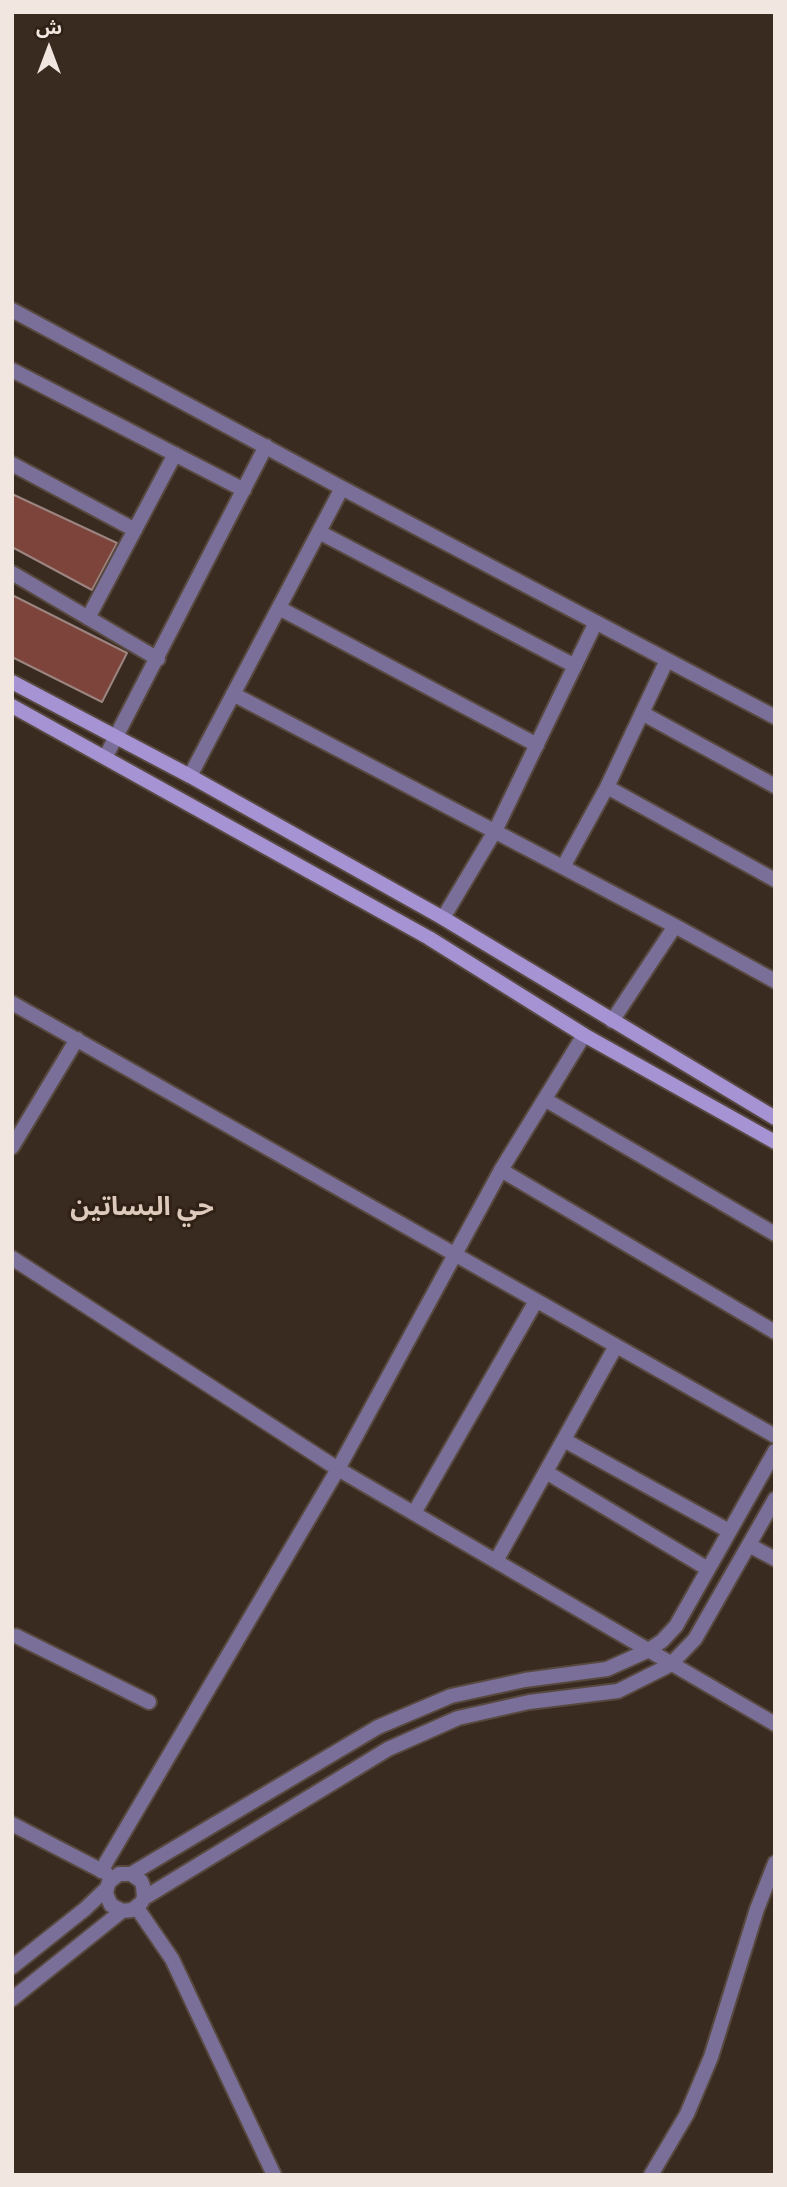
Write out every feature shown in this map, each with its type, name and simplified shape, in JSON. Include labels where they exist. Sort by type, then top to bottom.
[{"type":"main road","points":[[12,682],[190,775],[443,918],[775,1118]]},
{"type":"main road","points":[[12,706],[429,939],[584,1035],[775,1142]]},
{"type":"street","points":[[12,310],[775,717]]},
{"type":"street","points":[[12,370],[244,490]]},
{"type":"street","points":[[106,757],[266,446]]},
{"type":"street","points":[[88,618],[175,454]]},
{"type":"street","points":[[12,464],[135,530]]},
{"type":"street","points":[[190,775],[342,488]]},
{"type":"street","points":[[319,532],[575,666]]},
{"type":"street","points":[[12,573],[158,660]]},
{"type":"street","points":[[279,608],[537,745]]},
{"type":"street","points":[[443,918],[495,831],[596,622]]},
{"type":"street","points":[[563,867],[607,787],[667,660]]},
{"type":"street","points":[[233,694],[773,976]]},
{"type":"street","points":[[642,713],[775,786]]},
{"type":"street","points":[[607,787],[775,880]]},
{"type":"street","points":[[612,1021],[675,926]]},
{"type":"street","points":[[12,1003],[775,1436]]},
{"type":"street","points":[[12,1967],[85,1909],[107,1879],[338,1469],[501,1170],[584,1035]]},
{"type":"street","points":[[12,1146],[77,1040]]},
{"type":"street","points":[[546,1100],[775,1234]]},
{"type":"street","points":[[501,1170],[775,1332]]},
{"type":"street","points":[[12,1258],[338,1469],[775,1724]]},
{"type":"street","points":[[414,1513],[536,1301]]},
{"type":"street","points":[[496,1562],[616,1346]]},
{"type":"street","points":[[564,1440],[729,1531]]},
{"type":"street","points":[[107,1879],[119,1874],[131,1874],[378,1727],[450,1696],[525,1680],[607,1669],[647,1651],[662,1641],[676,1626],[775,1451]]},
{"type":"street","points":[[546,1472],[708,1569]]},
{"type":"street","points":[[12,1999],[122,1911],[140,1903],[388,1749],[458,1718],[529,1702],[618,1691],[670,1665],[695,1639],[775,1499]]},
{"type":"street","points":[[748,1545],[775,1559]]},
{"type":"street","points":[[14,1638],[149,1702]]},
{"type":"street","points":[[12,1824],[107,1879]]},
{"type":"street","points":[[651,2175],[687,2114],[711,2057],[757,1909],[775,1863]]},
{"type":"street","points":[[131,1874],[141,1881],[143,1886],[140,1903],[172,1959],[274,2175]]},
{"type":"street","points":[[107,1879],[108,1900],[122,1911]]},
{"type":"building","points":[[12,494],[117,543],[92,590],[12,547]]},
{"type":"building","points":[[12,595],[127,653],[102,702],[12,657]]},
{"type":"district","name":"حي البساتين","points":[[142,1208]]}]
